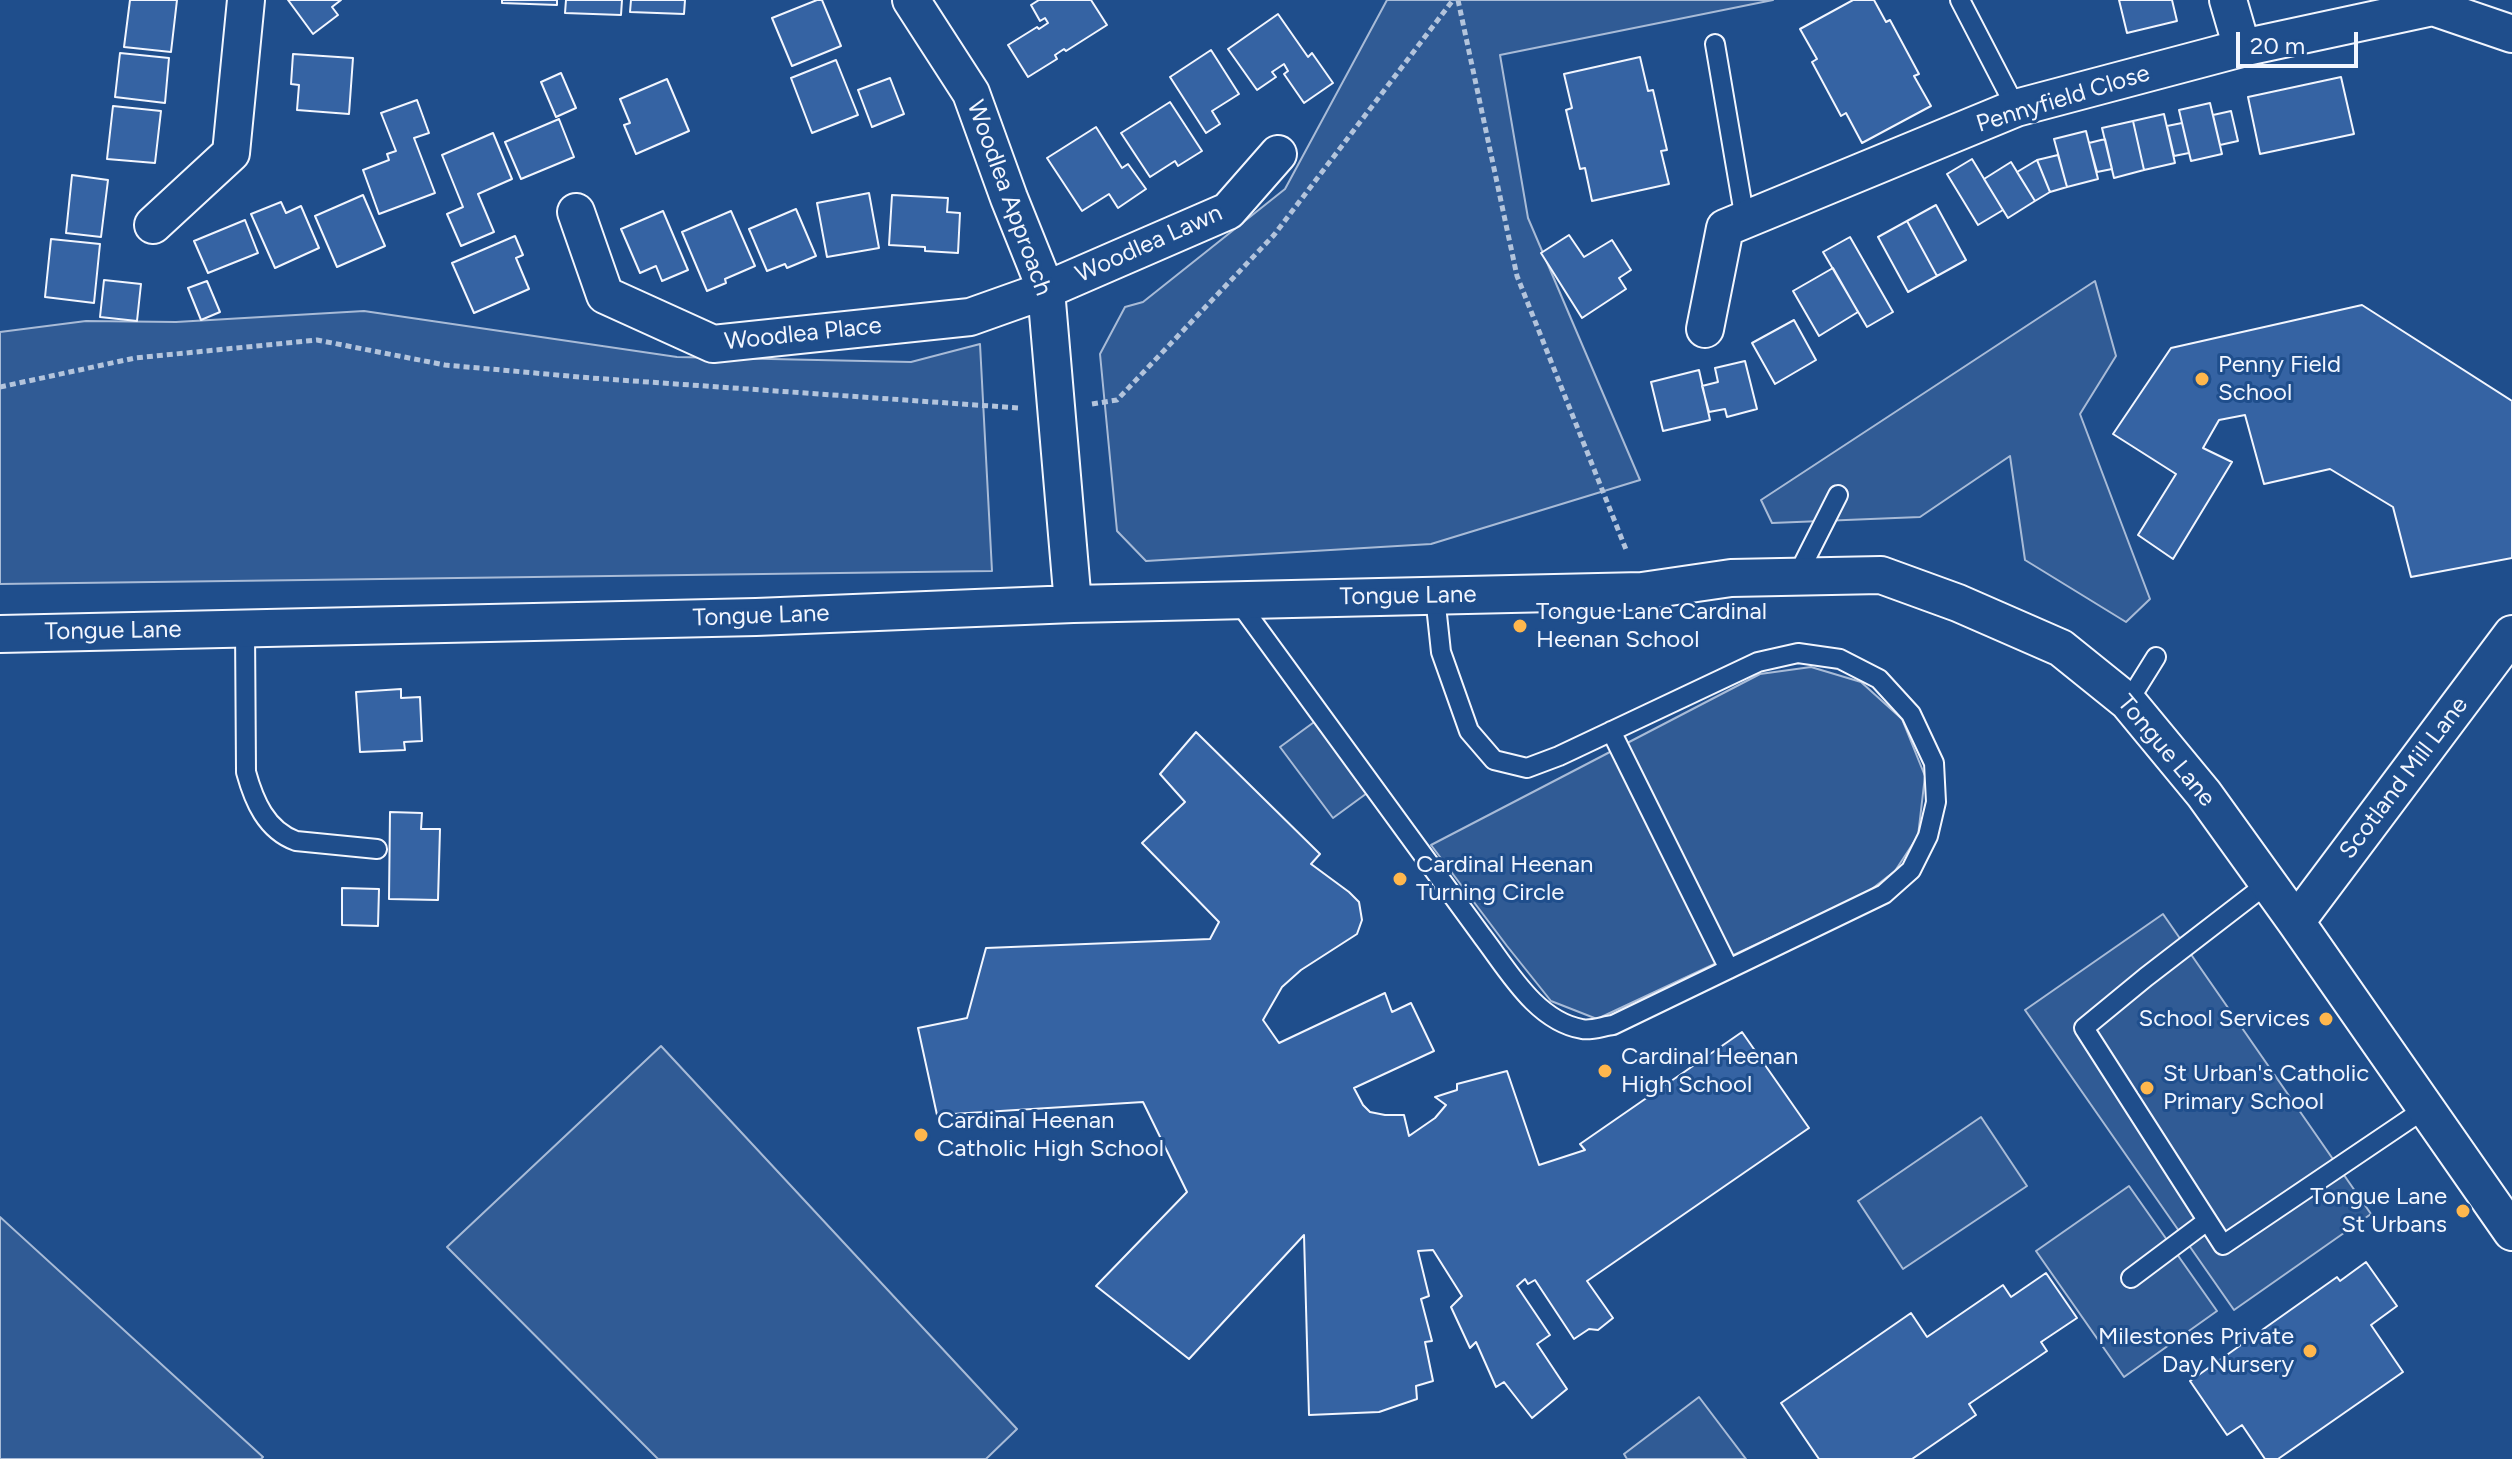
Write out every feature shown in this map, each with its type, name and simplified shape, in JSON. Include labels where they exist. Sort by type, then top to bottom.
[{"type":"street","points":[[153,225],[231,153],[246,0]]},
{"type":"street","name":"Woodlea Approach","points":[[911,0],[971,93],[1046,290],[1073,604]]},
{"type":"street","points":[[2228,0],[2242,48]]},
{"type":"street","name":"Pennyfield Close","points":[[1705,329],[1725,228],[2016,108],[2242,48],[2433,7],[2512,34]]},
{"type":"street","name":"Woodlea Lawn","points":[[1046,290],[1228,211],[1278,154]]},
{"type":"street","name":"Woodlea Place","points":[[576,212],[605,295],[713,344],[970,317],[1046,290]]},
{"type":"street","name":"Tongue Lane","points":[[0,634],[756,617],[1073,604],[1642,591],[1731,578],[1881,575],[1958,603],[2061,648],[2128,702],[2204,794],[2512,1232]]},
{"type":"street","name":"Scotland Mill Lane","points":[[2296,922],[2512,634]]},
{"type":"lane","points":[[1960,0],[2016,108]]},
{"type":"lane","points":[[1715,44],[1745,220]]},
{"type":"lane","points":[[1797,576],[1838,495]]},
{"type":"lane","points":[[1237,600],[1482,936],[1523,989],[1551,1018],[1584,1030],[1613,1025],[1884,894],[1911,870],[1928,836],[1936,802],[1934,763],[1911,714],[1879,679],[1840,659],[1798,653],[1758,662],[1559,756],[1527,768],[1494,760],[1469,731],[1441,652],[1435,596]]},
{"type":"lane","points":[[245,628],[246,772],[262,814],[276,830],[296,841],[377,849]]},
{"type":"lane","points":[[2128,702],[2156,657]]},
{"type":"lane","points":[[1611,731],[1729,969]]},
{"type":"lane","points":[[2268,883],[2084,1028],[2223,1245],[2426,1108]]},
{"type":"lane","points":[[2131,1278],[2207,1221]]},
{"type":"path","points":[[1458,0],[1517,276],[1642,591]]},
{"type":"shaded area","points":[[1387,0],[1773,0],[1500,55],[1528,218],[1640,480],[1431,544],[1146,561],[1117,531],[1100,354],[1125,307],[1143,302],[1285,189]]},
{"type":"shaded area","points":[[2095,281],[2116,356],[2080,414],[2150,599],[2126,622],[2025,560],[2010,456],[1920,517],[1772,523],[1761,500]]},
{"type":"shaded area","points":[[364,311],[677,357],[911,362],[980,344],[992,571],[0,584],[0,332],[86,321],[176,322]]},
{"type":"shaded area","points":[[1811,667],[1861,682],[1902,719],[1925,776],[1918,836],[1895,871],[1868,892],[1597,1019],[1551,1001],[1431,845],[1760,674]]},
{"type":"shaded area","points":[[1321,717],[1374,788],[1333,818],[1280,747]]},
{"type":"shaded area","points":[[2163,914],[2371,1214],[2234,1310],[2025,1010]]},
{"type":"shaded area","points":[[661,1046],[1017,1429],[986,1459],[658,1459],[447,1247]]},
{"type":"shaded area","points":[[1981,1117],[2027,1186],[1903,1269],[1858,1201]]},
{"type":"shaded area","points":[[2129,1186],[2217,1311],[2124,1377],[2036,1251]]},
{"type":"shaded area","points":[[0,1217],[263,1457],[0,1459]]},
{"type":"shaded area","points":[[1699,1397],[1746,1459],[1627,1459],[1624,1454]]},
{"type":"building","points":[[130,0],[177,0],[171,52],[124,47]]},
{"type":"building","points":[[288,0],[341,0],[332,7],[338,15],[313,34]]},
{"type":"building","points":[[502,0],[557,0],[557,5],[502,3]]},
{"type":"building","points":[[566,0],[622,0],[621,15],[565,13]]},
{"type":"building","points":[[631,0],[685,0],[684,14],[630,12]]},
{"type":"building","points":[[822,0],[841,46],[792,66],[772,18]]},
{"type":"building","points":[[1039,0],[1091,0],[1107,25],[1066,51],[1064,49],[1055,55],[1057,59],[1028,77],[1008,45],[1048,23],[1045,18],[1040,21],[1031,5]]},
{"type":"building","points":[[1853,0],[1874,0],[1886,22],[1890,20],[1919,74],[1914,76],[1931,106],[1862,143],[1846,113],[1841,116],[1812,62],[1817,59],[1800,29]]},
{"type":"building","points":[[2119,0],[2172,0],[2177,21],[2127,33]]},
{"type":"building","points":[[1278,14],[1308,57],[1312,53],[1333,83],[1304,103],[1284,74],[1288,71],[1284,64],[1272,72],[1276,77],[1257,90],[1228,49]]},
{"type":"building","points":[[1211,50],[1239,94],[1212,111],[1220,124],[1206,133],[1170,77]]},
{"type":"building","points":[[120,53],[169,58],[165,103],[115,97]]},
{"type":"building","points":[[293,54],[353,58],[349,114],[297,110],[299,85],[291,84]]},
{"type":"building","points":[[1640,57],[1648,91],[1653,90],[1667,150],[1661,151],[1669,184],[1592,201],[1585,168],[1580,169],[1566,110],[1572,108],[1564,74]]},
{"type":"building","points":[[836,60],[858,115],[812,133],[791,78]]},
{"type":"building","points":[[561,73],[576,108],[556,117],[541,82]]},
{"type":"building","points":[[2341,77],[2354,134],[2260,154],[2248,97]]},
{"type":"building","points":[[890,78],[904,114],[872,127],[858,90]]},
{"type":"building","points":[[667,79],[689,131],[636,154],[624,125],[630,123],[620,99]]},
{"type":"building","points":[[417,100],[429,133],[414,138],[435,193],[379,214],[363,170],[389,160],[387,154],[396,151],[381,113]]},
{"type":"building","points":[[1170,102],[1202,151],[1178,166],[1175,161],[1150,177],[1121,133]]},
{"type":"building","points":[[2210,103],[2222,154],[2191,161],[2179,110]]},
{"type":"building","points":[[113,106],[161,111],[155,163],[107,159]]},
{"type":"building","points":[[2231,111],[2238,141],[2220,145],[2213,115]]},
{"type":"building","points":[[2164,114],[2175,163],[2144,170],[2133,121]]},
{"type":"building","points":[[559,119],[574,157],[521,179],[505,142]]},
{"type":"building","points":[[2133,121],[2144,170],[2114,178],[2102,128]]},
{"type":"building","points":[[2182,123],[2189,153],[2174,156],[2167,126]]},
{"type":"building","points":[[1096,127],[1122,168],[1128,164],[1146,189],[1118,208],[1109,194],[1082,211],[1047,158]]},
{"type":"building","points":[[2086,131],[2098,179],[2067,187],[2054,139]]},
{"type":"building","points":[[493,133],[512,179],[478,194],[494,232],[461,246],[447,214],[463,207],[442,155]]},
{"type":"building","points":[[2105,139],[2112,169],[2097,172],[2089,143]]},
{"type":"building","points":[[2058,155],[2067,187],[2050,192],[2037,160]]},
{"type":"building","points":[[1972,159],[2003,210],[1978,225],[1947,174]]},
{"type":"building","points":[[2037,160],[2050,192],[2035,201],[2017,172]]},
{"type":"building","points":[[2011,162],[2035,201],[2008,218],[1984,179]]},
{"type":"building","points":[[72,175],[108,180],[101,237],[66,233]]},
{"type":"building","points":[[869,193],[879,248],[827,257],[817,203]]},
{"type":"building","points":[[363,195],[385,246],[337,267],[315,216]]},
{"type":"building","points":[[892,195],[948,198],[947,212],[960,213],[958,253],[889,245]]},
{"type":"building","points":[[281,202],[286,213],[301,206],[319,248],[275,268],[251,214]]},
{"type":"building","points":[[1936,205],[1966,260],[1937,276],[1907,221]]},
{"type":"building","points":[[796,209],[816,256],[787,268],[785,264],[767,271],[749,229]]},
{"type":"building","points":[[663,211],[688,270],[662,281],[656,266],[640,273],[621,229]]},
{"type":"building","points":[[731,211],[755,266],[707,291],[682,232]]},
{"type":"building","points":[[245,220],[258,253],[208,273],[194,241]]},
{"type":"building","points":[[1907,221],[1937,276],[1908,292],[1878,237]]},
{"type":"building","points":[[1569,235],[1584,257],[1612,240],[1631,270],[1619,278],[1626,289],[1582,318],[1541,253]]},
{"type":"building","points":[[515,236],[523,255],[516,258],[529,289],[474,313],[452,263]]},
{"type":"building","points":[[1850,237],[1893,312],[1867,327],[1823,252]]},
{"type":"building","points":[[51,239],[100,244],[94,303],[45,297]]},
{"type":"building","points":[[1833,268],[1858,312],[1819,336],[1793,291]]},
{"type":"building","points":[[104,280],[141,284],[137,321],[100,317]]},
{"type":"building","points":[[207,281],[220,312],[201,320],[188,288]]},
{"type":"building","points":[[2362,305],[2512,401],[2512,558],[2411,577],[2393,507],[2330,469],[2264,484],[2245,415],[2219,420],[2203,448],[2232,462],[2173,559],[2138,535],[2176,474],[2113,434],[2171,348]]},
{"type":"building","points":[[1794,320],[1816,360],[1775,384],[1752,343]]},
{"type":"building","points":[[1745,361],[1757,409],[1727,417],[1725,409],[1709,412],[1702,386],[1718,382],[1715,368]]},
{"type":"building","points":[[1699,370],[1710,420],[1663,431],[1651,382]]},
{"type":"building","points":[[401,689],[401,698],[420,697],[422,741],[404,742],[405,750],[360,752],[356,692]]},
{"type":"building","points":[[1196,732],[1320,854],[1311,864],[1359,902],[1362,920],[1357,934],[1301,970],[1282,987],[1263,1020],[1279,1043],[1385,993],[1392,1012],[1411,1003],[1434,1051],[1354,1088],[1370,1112],[1404,1115],[1409,1136],[1435,1118],[1446,1105],[1435,1097],[1457,1090],[1457,1084],[1507,1071],[1539,1165],[1585,1150],[1580,1144],[1742,1032],[1809,1128],[1587,1281],[1613,1318],[1598,1330],[1589,1329],[1574,1339],[1535,1280],[1528,1284],[1525,1279],[1517,1286],[1550,1335],[1537,1344],[1567,1389],[1532,1418],[1504,1382],[1496,1387],[1476,1342],[1470,1348],[1451,1307],[1462,1296],[1433,1250],[1418,1251],[1429,1296],[1421,1299],[1432,1341],[1425,1342],[1433,1381],[1416,1386],[1417,1399],[1379,1412],[1309,1415],[1304,1235],[1189,1359],[1096,1286],[1187,1192],[1143,1102],[937,1115],[918,1028],[967,1018],[986,948],[1210,939],[1219,922],[1142,843],[1185,802],[1160,774]]},
{"type":"building","points":[[390,812],[422,813],[421,829],[440,829],[438,900],[389,899]]},
{"type":"building","points":[[342,888],[379,889],[378,926],[342,925]]},
{"type":"building","name":"Milestones Private Day Nursery","points":[[2366,1262],[2397,1306],[2371,1325],[2403,1372],[2278,1459],[2265,1459],[2242,1425],[2227,1435],[2190,1381],[2337,1277],[2340,1281]]},
{"type":"building","points":[[2046,1273],[2077,1318],[2041,1342],[2047,1351],[1969,1404],[1976,1415],[1912,1459],[1819,1459],[1781,1403],[1911,1313],[1927,1337],[2003,1285],[2011,1297]]},
{"type":"place","name":"Penny Field School","points":[[2202,379]]},
{"type":"place","name":"Tongue Lane Cardinal Heenan School","points":[[1520,626]]},
{"type":"place","name":"Cardinal Heenan Turning Circle","points":[[1400,879]]},
{"type":"place","name":"School Services","points":[[2326,1019]]},
{"type":"place","name":"Cardinal Heenan High School","points":[[1605,1071]]},
{"type":"place","name":"St Urban's Catholic Primary School","points":[[2147,1088]]},
{"type":"place","name":"Cardinal Heenan Catholic High School","points":[[921,1135]]},
{"type":"place","name":"Tongue Lane St Urbans","points":[[2463,1211]]},
{"type":"place","name":"Milestones Private Day Nursery","points":[[2310,1351]]}]
